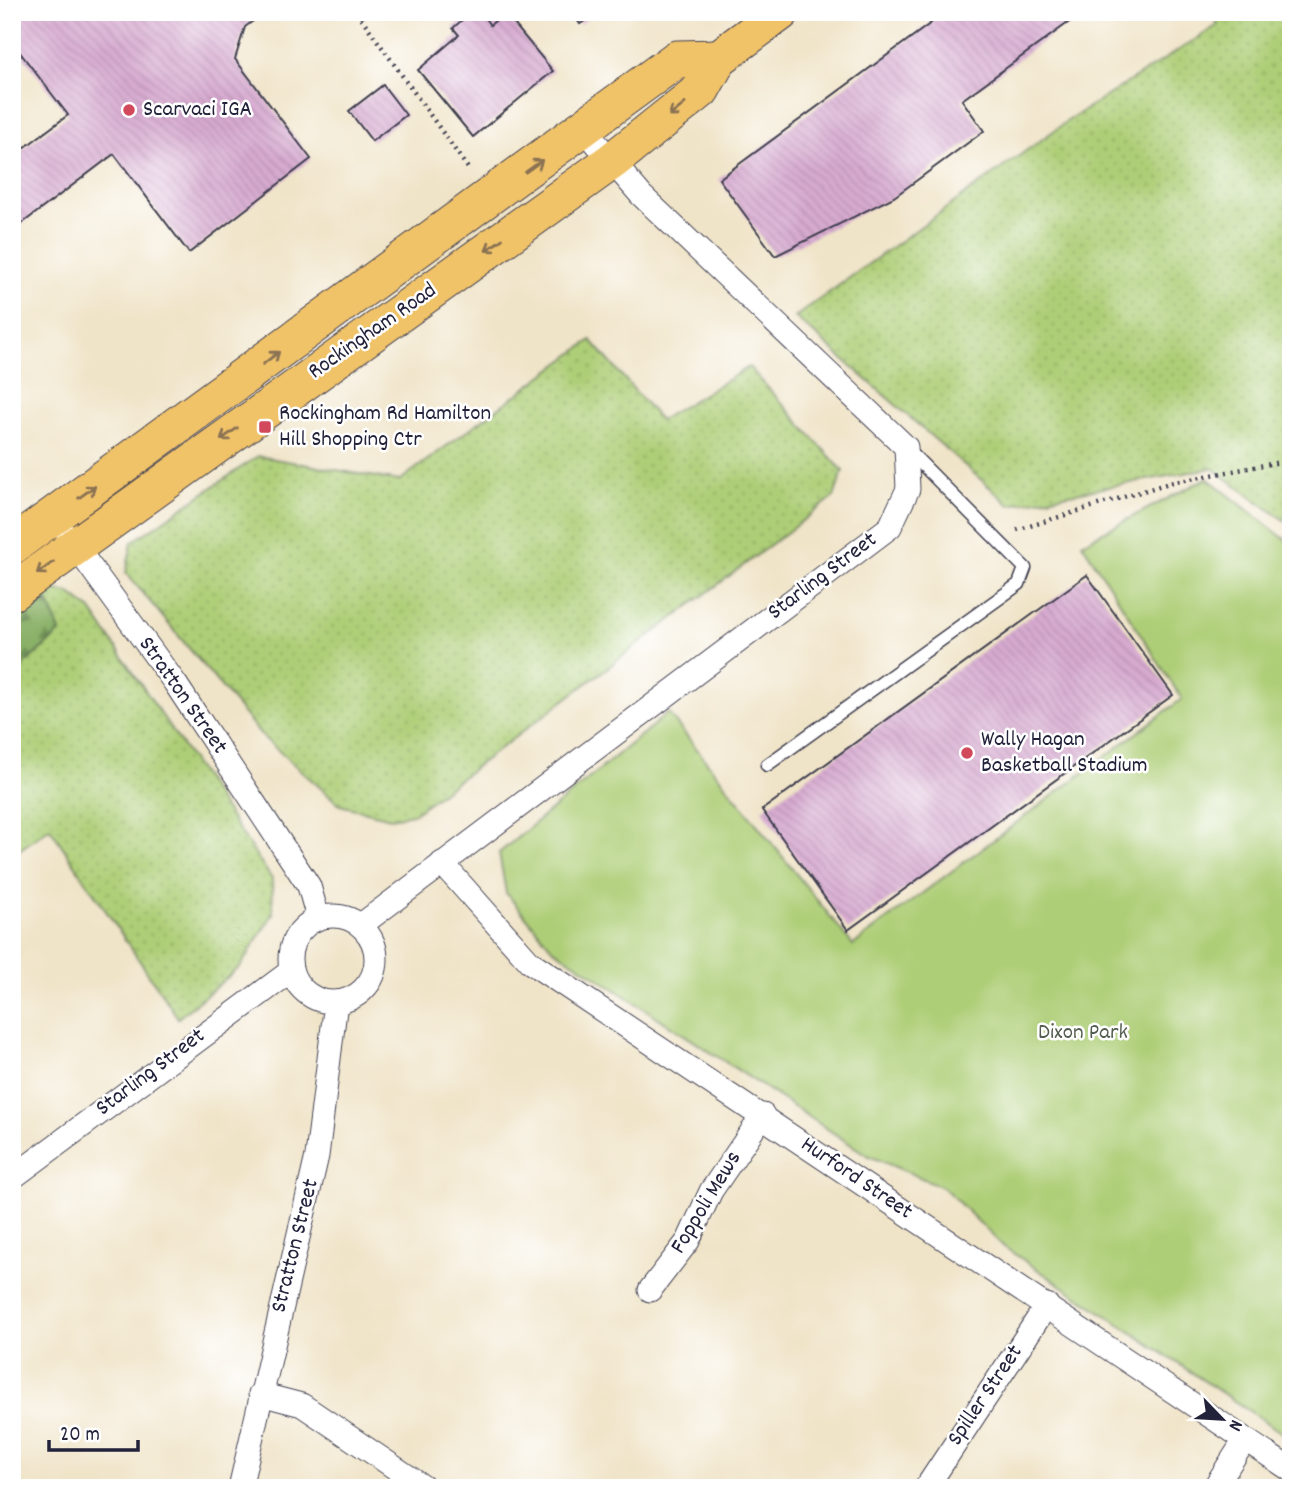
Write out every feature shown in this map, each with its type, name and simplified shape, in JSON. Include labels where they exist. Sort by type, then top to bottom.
[{"type":"main road","name":"Rockingham Road","points":[[12,592],[612,161],[701,90],[719,58],[781,12]]},
{"type":"main road","name":"Rockingham Road","points":[[12,547],[677,59],[719,58]]},
{"type":"street","points":[[584,129],[641,195],[905,447]]},
{"type":"street","name":"Starling Street","points":[[361,925],[890,527],[908,489],[905,447]]},
{"type":"street","name":"Stratton Street","points":[[54,516],[175,683],[309,886],[318,918]]},
{"type":"street","name":"Hurford Street","points":[[442,863],[530,962],[763,1115],[1291,1470]]},
{"type":"street","points":[[348,917],[361,925],[376,950],[372,978],[363,990],[336,1002],[308,994],[291,971],[292,945],[307,924],[318,918],[348,917]]},
{"type":"street","name":"Starling Street","points":[[12,1178],[291,971]]},
{"type":"street","name":"Stratton Street","points":[[240,1488],[317,1156],[336,1002]]},
{"type":"street","name":"Foppoli Mews","points":[[650,1290],[688,1241],[711,1191],[763,1115]]},
{"type":"street","name":"Spiller Street","points":[[926,1488],[1047,1305]]},
{"type":"street","points":[[260,1394],[302,1405],[425,1488]]},
{"type":"street","points":[[1214,1488],[1245,1440]]},
{"type":"lane","points":[[767,765],[1018,584],[1025,568],[905,447]]},
{"type":"path","points":[[357,12],[478,182]]},
{"type":"path","points":[[997,539],[1028,525],[1169,483],[1291,460]]},
{"type":"green space","points":[[1211,12],[1291,12],[1291,525],[1212,468],[1010,505],[795,317],[1066,122],[1218,25]]},
{"type":"green space","points":[[591,340],[660,420],[749,367],[843,471],[834,497],[413,814],[390,818],[340,805],[263,737],[126,573],[132,542],[258,456],[399,481]]},
{"type":"green space","name":"Dixon Park","points":[[1207,478],[1291,544],[1291,1439],[1004,1247],[943,1187],[867,1155],[552,948],[506,893],[499,853],[668,713],[853,945],[1182,699],[1082,543]]},
{"type":"green space","points":[[43,588],[69,593],[91,610],[272,879],[273,914],[240,967],[178,1018],[50,828],[12,855],[12,675],[60,632]]},
{"type":"green space","points":[[43,588],[60,632],[12,675],[12,611]]},
{"type":"building","points":[[16,12],[265,12],[245,27],[235,59],[311,159],[189,253],[114,154],[12,231],[12,157],[68,115],[12,42],[12,15]]},
{"type":"building","points":[[471,12],[480,12],[490,25],[505,13],[553,71],[473,137],[418,70],[459,35],[453,28]]},
{"type":"building","points":[[572,12],[598,12],[580,24]]},
{"type":"building","points":[[946,12],[1083,12],[962,100],[984,131],[894,197],[775,256],[719,179]]},
{"type":"building","points":[[383,85],[406,115],[372,141],[349,111]]},
{"type":"building","name":"Wally Hagan Basketball Stadium","points":[[1087,575],[1173,695],[848,930],[762,810]]},
{"type":"place","name":"Scarvaci IGA","points":[[129,110]]},
{"type":"place","name":"Rockingham Rd Hamilton Hill Shopping Ctr","points":[[265,427]]},
{"type":"place","name":"Wally Hagan Basketball Stadium","points":[[967,753]]}]
